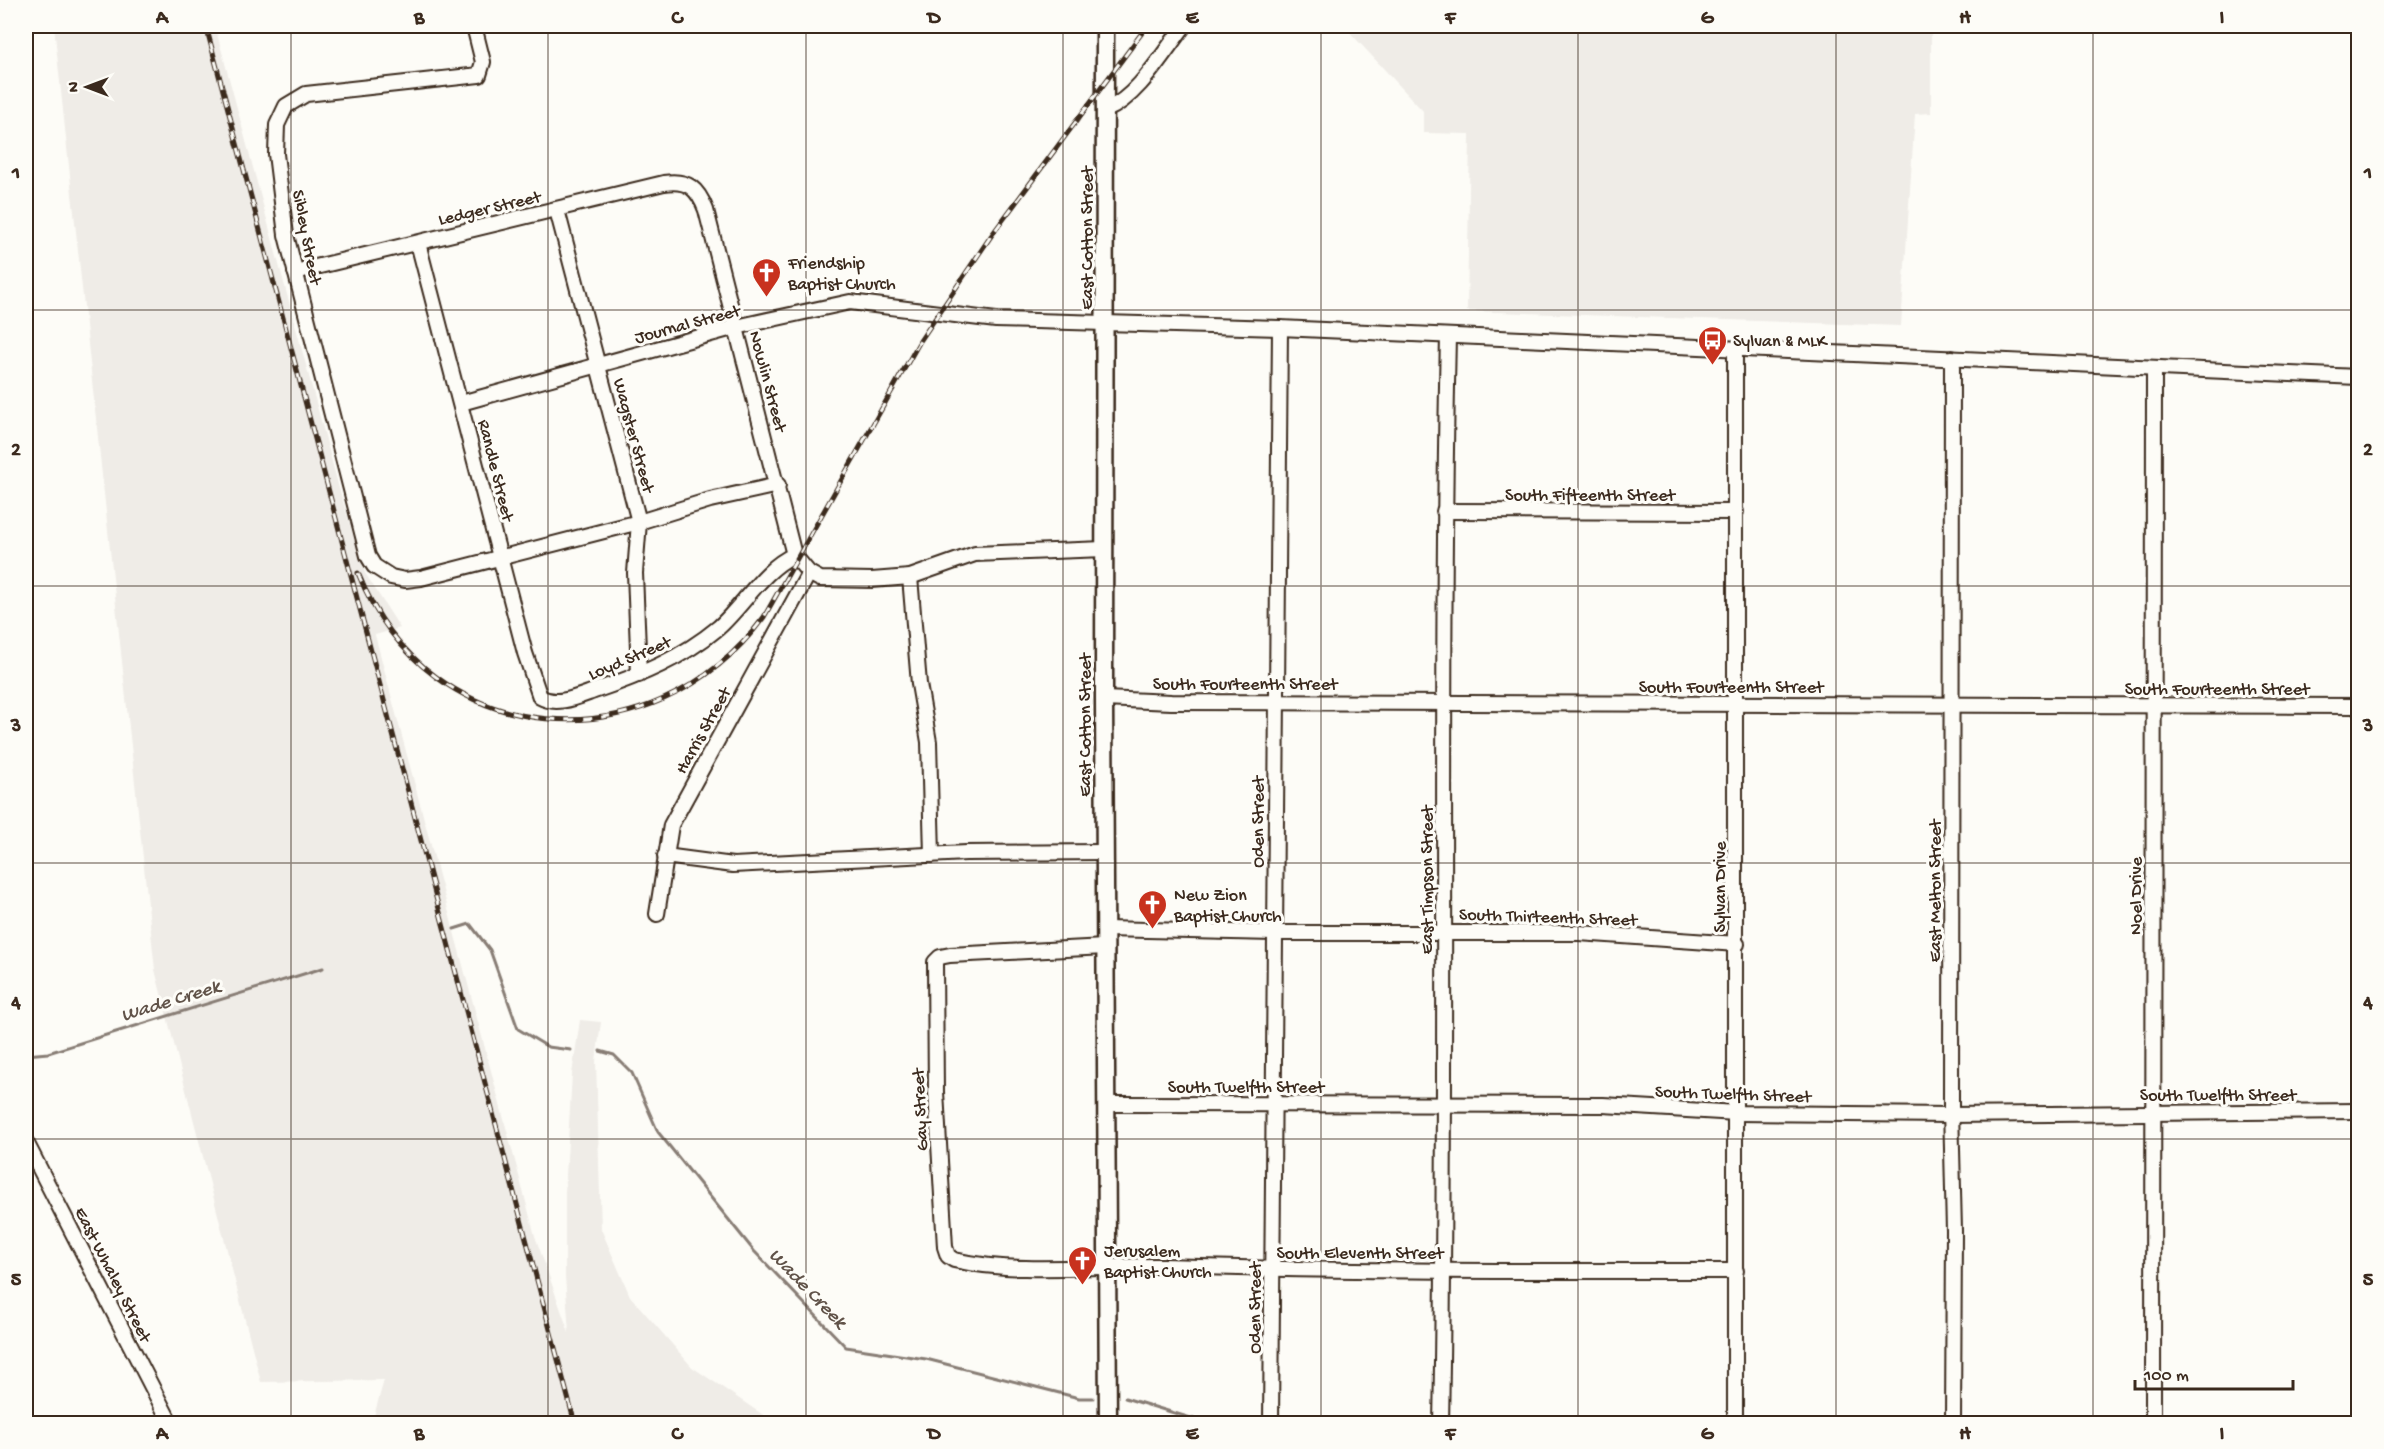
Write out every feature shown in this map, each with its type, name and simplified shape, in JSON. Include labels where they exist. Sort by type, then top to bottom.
[{"type":"main road","name":"East Cotton Street","points":[[1105,26],[1104,852],[1108,1424]]},
{"type":"street","name":"Sibley Street","points":[[474,26],[483,62],[482,71],[474,77],[315,92],[299,96],[282,109],[277,125],[276,154],[283,216],[295,272],[370,561],[385,574],[398,579],[413,579],[500,556]]},
{"type":"street","points":[[1106,110],[1118,106],[1131,94],[1184,26]]},
{"type":"street","name":"Ledger Street","points":[[295,272],[664,183],[681,182],[691,186]]},
{"type":"street","name":"Nowlin Street","points":[[691,186],[700,196],[706,210],[794,555]]},
{"type":"street","name":"Wagster Street","points":[[557,210],[639,522],[635,573],[639,675]]},
{"type":"street","name":"Randle Street","points":[[418,243],[535,688],[540,697],[548,700]]},
{"type":"street","name":"Journal Street","points":[[461,403],[736,327],[850,302],[988,320],[1280,328],[1735,351],[1952,358],[2358,377]]},
{"type":"street","name":"Oden Street","points":[[1271,1424],[1280,328]]},
{"type":"street","name":"East Timpson Street","points":[[1441,1424],[1445,931],[1442,702],[1448,336]]},
{"type":"street","name":"Sylvan Drive","points":[[1735,351],[1737,705],[1735,1424]]},
{"type":"street","name":"East Melton Street","points":[[1952,358],[1953,1424]]},
{"type":"street","name":"Noel Drive","points":[[2153,1424],[2154,368]]},
{"type":"street","points":[[500,556],[639,522],[710,500],[778,485]]},
{"type":"street","name":"South Fifteenth Street","points":[[1444,511],[1736,512]]},
{"type":"street","points":[[794,555],[809,573],[820,579],[834,580],[910,577],[975,554],[1104,549]]},
{"type":"street","name":"Loyd Street","points":[[548,700],[566,700],[639,675],[678,656],[719,627],[771,572],[794,555]]},
{"type":"street","name":"Harris Street","points":[[657,914],[671,825],[809,573]]},
{"type":"street","points":[[910,577],[919,684],[929,742],[932,855]]},
{"type":"street","name":"South Fourteenth Street","points":[[1104,699],[1737,705],[1953,703],[2358,706]]},
{"type":"street","points":[[665,856],[733,865],[932,855],[1104,852]]},
{"type":"street","name":"South Thirteenth Street","points":[[1105,929],[1274,933],[1445,931],[1594,933],[1737,944]]},
{"type":"street","name":"Gay Street","points":[[950,1257],[945,1247],[936,1092],[934,971],[937,960],[950,955],[1105,947]]},
{"type":"street","name":"South Twelfth Street","points":[[1106,1104],[1603,1105],[1737,1113],[1951,1115],[2358,1111]]},
{"type":"street","name":"East Whaley Street","points":[[26,1142],[171,1424]]},
{"type":"street","name":"South Eleventh Street","points":[[950,1257],[961,1261],[1014,1266],[1736,1271]]},
{"type":"shaded area","points":[[54,26],[215,26],[339,488],[365,573],[400,628],[375,635],[535,1236],[569,1333],[565,1276],[565,1192],[572,1074],[580,1020],[601,1022],[596,1061],[601,1229],[630,1296],[692,1367],[775,1423],[372,1423],[384,1380],[261,1382],[155,970]]},
{"type":"shaded area","points":[[1344,26],[1931,26],[1931,113],[1915,114],[1901,326],[1467,311],[1470,134],[1423,133],[1423,111]]},
{"type":"waterway","name":"Wade Creek","points":[[454,929],[470,924],[490,950],[518,1029],[548,1047],[571,1050]]},
{"type":"waterway","name":"Wade Creek","points":[[26,1055],[48,1053],[323,968]]},
{"type":"waterway","name":"Wade Creek","points":[[600,1051],[614,1055],[632,1073],[658,1132],[754,1251],[846,1347],[926,1359],[1079,1398],[1093,1398]]},
{"type":"waterway","name":"Wade Creek","points":[[1125,1398],[1194,1419],[1199,1424]]},
{"type":"railway","points":[[206,26],[575,1424]]},
{"type":"railway","points":[[358,573],[391,632],[436,677],[488,705],[546,719],[605,717],[664,699],[718,666],[764,617],[920,341],[991,236],[1147,26]]},
{"type":"place","name":"Friendship Baptist Church","points":[[767,298]]},
{"type":"place","name":"Sylvan & MLK","points":[[1712,366]]},
{"type":"place","name":"New Zion Baptist Church","points":[[1153,930]]},
{"type":"place","name":"Jerusalem Baptist Church","points":[[1083,1286]]}]
